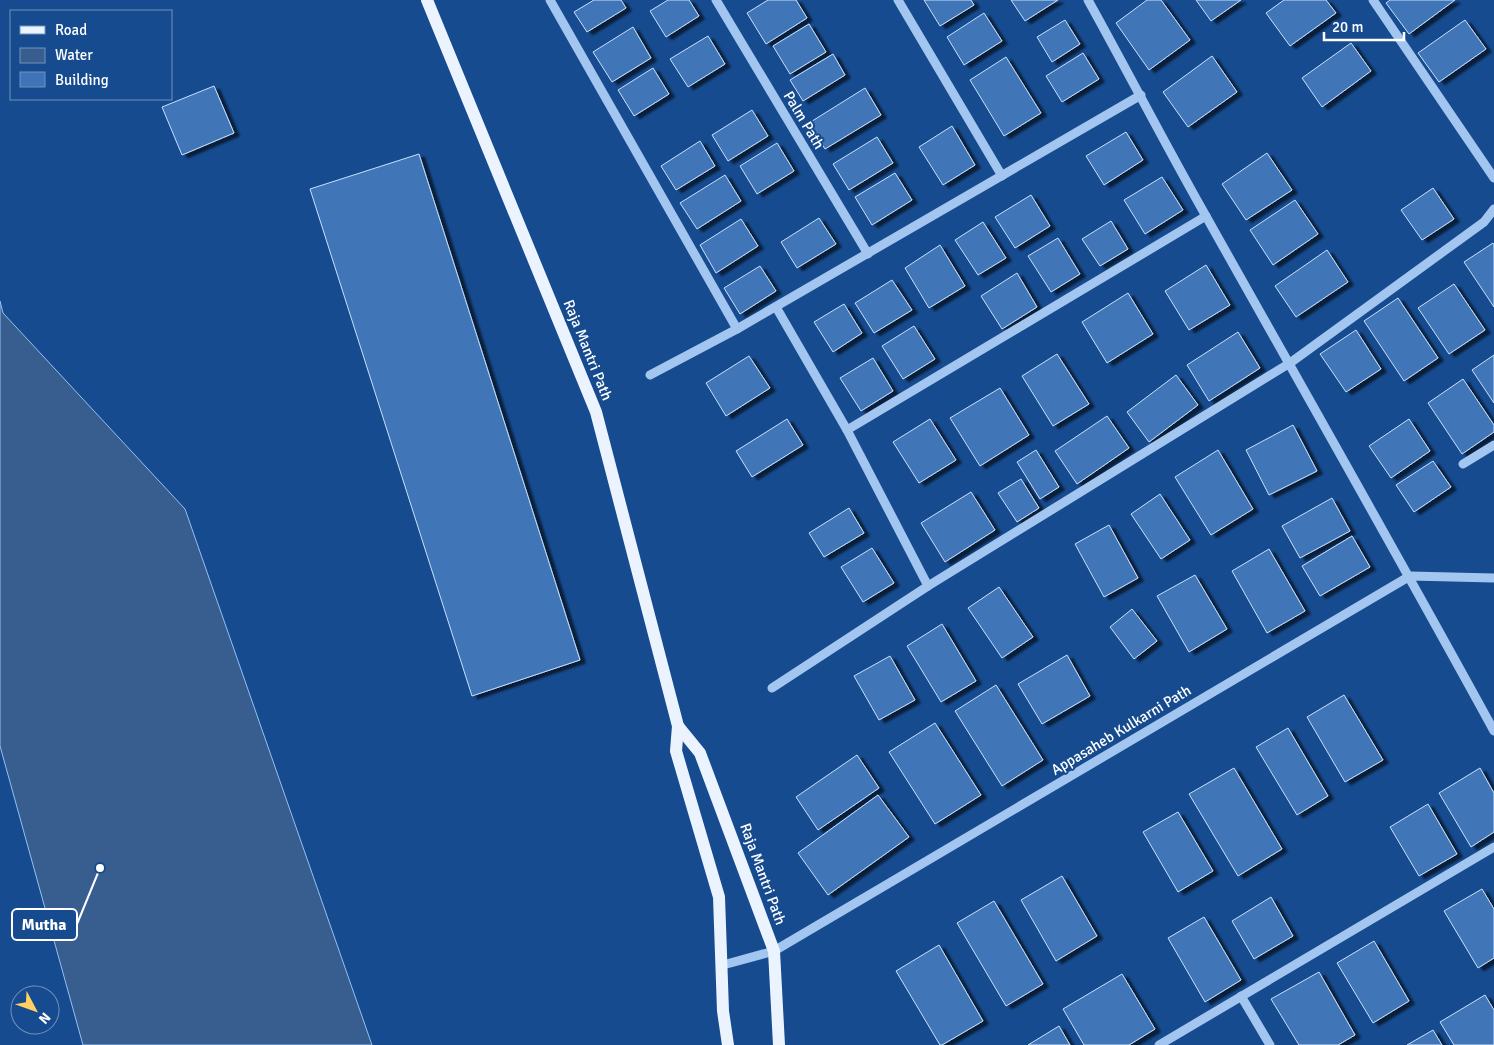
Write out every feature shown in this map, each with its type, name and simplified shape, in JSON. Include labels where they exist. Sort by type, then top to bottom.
[{"type":"main road","name":"Raja Mantri Path","points":[[427,0],[596,412],[678,726],[676,751],[719,897],[723,965],[723,1011],[728,1045]]},
{"type":"main road","name":"Raja Mantri Path","points":[[678,726],[700,753],[774,951],[779,1045]]},
{"type":"street","points":[[550,0],[738,329]]},
{"type":"street","name":"Palm Path","points":[[716,0],[868,254]]},
{"type":"street","points":[[898,0],[1002,176]]},
{"type":"street","points":[[1088,0],[1206,216],[1410,576],[1494,731]]},
{"type":"street","points":[[1373,0],[1494,178]]},
{"type":"street","points":[[650,375],[738,329],[1141,95]]},
{"type":"street","points":[[772,688],[928,586],[1290,363],[1484,222],[1494,209]]},
{"type":"street","points":[[847,430],[1206,216]]},
{"type":"street","points":[[776,307],[847,430],[928,586]]},
{"type":"street","points":[[1464,464],[1494,445]]},
{"type":"street","points":[[1410,576],[1494,578]]},
{"type":"street","name":"Appasaheb Kulkarni Path","points":[[723,965],[774,951],[1410,576]]},
{"type":"street","points":[[1159,1045],[1494,847]]},
{"type":"street","points":[[1241,996],[1270,1045]]},
{"type":"water","points":[[0,301],[3,313],[185,509],[372,1045],[83,1045],[0,746]]},
{"type":"building","points":[[594,0],[621,0],[626,8],[587,32],[574,12]]},
{"type":"building","points":[[668,0],[689,0],[699,16],[666,37],[650,11]]},
{"type":"building","points":[[768,0],[796,0],[807,18],[766,44],[747,13]]},
{"type":"building","points":[[924,0],[971,0],[974,5],[940,26]]},
{"type":"building","points":[[1011,0],[1058,0],[1025,21]]},
{"type":"building","points":[[1147,0],[1161,0],[1190,40],[1149,70],[1116,23]]},
{"type":"building","points":[[1196,0],[1241,0],[1211,21]]},
{"type":"building","points":[[1284,0],[1326,0],[1336,13],[1290,46],[1266,13]]},
{"type":"building","points":[[1390,0],[1455,0],[1409,34],[1386,3]]},
{"type":"building","points":[[984,13],[1002,41],[964,65],[947,37]]},
{"type":"building","points":[[1065,20],[1080,44],[1052,62],[1037,37]]},
{"type":"building","points":[[1465,20],[1486,49],[1439,82],[1418,53]]},
{"type":"building","points":[[809,24],[826,52],[790,74],[773,46]]},
{"type":"building","points":[[633,27],[651,58],[612,82],[593,52]]},
{"type":"building","points":[[708,36],[725,64],[688,87],[670,59]]},
{"type":"building","points":[[1351,43],[1371,71],[1322,107],[1302,78]]},
{"type":"building","points":[[1083,53],[1099,79],[1062,102],[1046,76]]},
{"type":"building","points":[[833,54],[845,75],[803,101],[790,80]]},
{"type":"building","points":[[1212,56],[1237,92],[1188,127],[1163,92]]},
{"type":"building","points":[[1006,57],[1041,113],[1004,136],[970,80]]},
{"type":"building","points":[[653,68],[669,94],[634,116],[618,90]]},
{"type":"building","points":[[214,86],[234,133],[182,155],[162,107]]},
{"type":"building","points":[[865,88],[881,115],[825,149],[809,123]]},
{"type":"building","points":[[752,110],[768,136],[728,161],[712,135]]},
{"type":"building","points":[[952,126],[975,165],[943,185],[919,147]]},
{"type":"building","points":[[1126,132],[1143,160],[1104,185],[1086,156]]},
{"type":"building","points":[[877,137],[893,163],[849,190],[833,164]]},
{"type":"building","points":[[700,141],[715,166],[676,190],[661,166]]},
{"type":"building","points":[[777,143],[794,171],[757,194],[740,166]]},
{"type":"building","points":[[1267,153],[1292,190],[1246,220],[1222,184]]},
{"type":"building","points":[[419,154],[580,660],[472,696],[310,189]]},
{"type":"building","points":[[895,173],[912,200],[872,225],[855,197]]},
{"type":"building","points":[[725,175],[741,201],[697,229],[680,203]]},
{"type":"building","points":[[1162,177],[1183,210],[1145,234],[1124,200]]},
{"type":"building","points":[[1433,188],[1454,219],[1422,240],[1401,210]]},
{"type":"building","points":[[1031,195],[1050,226],[1015,248],[995,217]]},
{"type":"building","points":[[1295,200],[1318,234],[1273,265],[1250,230]]},
{"type":"building","points":[[819,218],[836,244],[797,268],[781,242]]},
{"type":"building","points":[[741,219],[758,246],[716,273],[700,245]]},
{"type":"building","points":[[1111,221],[1128,249],[1100,266],[1082,239]]},
{"type":"building","points":[[983,222],[1006,258],[978,275],[955,240]]},
{"type":"building","points":[[1058,238],[1080,274],[1051,292],[1028,256]]},
{"type":"building","points":[[1493,243],[1494,245],[1494,307],[1464,262]]},
{"type":"building","points":[[940,245],[965,286],[929,308],[905,268]]},
{"type":"building","points":[[1327,250],[1348,282],[1296,317],[1275,286]]},
{"type":"building","points":[[1206,265],[1230,305],[1189,330],[1165,291]]},
{"type":"building","points":[[760,266],[776,291],[740,314],[724,288]]},
{"type":"building","points":[[1017,273],[1037,307],[1002,329],[981,296]]},
{"type":"building","points":[[892,280],[912,310],[874,333],[855,303]]},
{"type":"building","points":[[1454,284],[1485,330],[1449,354],[1418,308]]},
{"type":"building","points":[[1128,293],[1153,334],[1107,363],[1082,322]]},
{"type":"building","points":[[1398,298],[1438,358],[1404,381],[1364,321]]},
{"type":"building","points":[[844,304],[862,333],[833,352],[814,322]]},
{"type":"building","points":[[914,326],[935,359],[903,379],[882,346]]},
{"type":"building","points":[[1356,330],[1381,369],[1346,392],[1320,354]]},
{"type":"building","points":[[1238,332],[1260,368],[1209,401],[1187,365]]},
{"type":"building","points":[[1057,354],[1089,404],[1053,426],[1022,376]]},
{"type":"building","points":[[1494,355],[1494,403],[1472,370]]},
{"type":"building","points":[[749,356],[770,388],[726,416],[706,383]]},
{"type":"building","points":[[873,358],[893,391],[861,411],[840,378]]},
{"type":"building","points":[[1176,375],[1198,405],[1149,442],[1127,412]]},
{"type":"building","points":[[1463,379],[1494,425],[1494,432],[1462,454],[1428,403]]},
{"type":"building","points":[[1000,388],[1029,435],[980,466],[950,418]]},
{"type":"building","points":[[1107,416],[1129,448],[1077,484],[1055,451]]},
{"type":"building","points":[[787,419],[803,445],[752,477],[736,451]]},
{"type":"building","points":[[930,419],[956,460],[919,483],[893,442]]},
{"type":"building","points":[[1409,419],[1430,451],[1391,478],[1369,446]]},
{"type":"building","points":[[1293,425],[1317,471],[1269,495],[1246,450]]},
{"type":"building","points":[[1036,450],[1059,487],[1040,499],[1017,462]]},
{"type":"building","points":[[1218,450],[1253,509],[1211,535],[1175,477]]},
{"type":"building","points":[[1433,461],[1451,487],[1414,512],[1396,485]]},
{"type":"building","points":[[1021,479],[1039,508],[1017,522],[998,493]]},
{"type":"building","points":[[971,492],[995,530],[945,562],[921,523]]},
{"type":"building","points":[[1160,494],[1190,540],[1161,559],[1131,514]]},
{"type":"building","points":[[1332,498],[1350,531],[1300,558],[1282,526]]},
{"type":"building","points":[[849,508],[864,533],[824,557],[809,533]]},
{"type":"building","points":[[1109,525],[1138,578],[1104,597],[1075,544]]},
{"type":"building","points":[[1352,536],[1370,567],[1320,596],[1302,566]]},
{"type":"building","points":[[872,548],[894,583],[863,602],[841,567]]},
{"type":"building","points":[[1269,549],[1305,611],[1267,633],[1232,571]]},
{"type":"building","points":[[1195,575],[1227,629],[1189,652],[1157,596]]},
{"type":"building","points":[[999,587],[1033,637],[1002,658],[968,608]]},
{"type":"building","points":[[1132,609],[1157,641],[1134,659],[1110,627]]},
{"type":"building","points":[[942,624],[976,681],[941,702],[907,646]]},
{"type":"building","points":[[1067,655],[1090,696],[1042,724],[1018,684]]},
{"type":"building","points":[[890,656],[915,700],[879,720],[854,676]]},
{"type":"building","points":[[996,685],[1043,760],[1002,786],[955,711]]},
{"type":"building","points":[[1344,695],[1383,760],[1345,782],[1307,717]]},
{"type":"building","points":[[935,723],[981,795],[935,824],[889,752]]},
{"type":"building","points":[[1288,728],[1328,796],[1297,815],[1256,747]]},
{"type":"building","points":[[857,755],[879,788],[818,830],[796,797]]},
{"type":"building","points":[[1234,768],[1282,849],[1238,876],[1189,794]]},
{"type":"building","points":[[1480,768],[1494,793],[1494,832],[1471,847],[1439,793]]},
{"type":"building","points":[[878,795],[909,837],[828,895],[798,853]]},
{"type":"building","points":[[1428,804],[1457,854],[1419,876],[1390,827]]},
{"type":"building","points":[[1178,812],[1213,871],[1178,892],[1143,832]]},
{"type":"building","points":[[1062,876],[1097,936],[1056,961],[1021,900]]},
{"type":"building","points":[[1482,889],[1494,909],[1494,958],[1478,968],[1444,911]]},
{"type":"building","points":[[1271,897],[1293,936],[1254,959],[1232,921]]},
{"type":"building","points":[[994,901],[1043,984],[1006,1006],[957,923]]},
{"type":"building","points":[[1204,917],[1241,980],[1205,1002],[1168,938]]},
{"type":"building","points":[[1374,941],[1409,1001],[1373,1023],[1337,963]]},
{"type":"building","points":[[939,945],[983,1021],[942,1045],[940,1045],[896,971]]},
{"type":"building","points":[[1319,972],[1355,1035],[1338,1045],[1299,1045],[1271,999]]},
{"type":"building","points":[[1122,974],[1155,1029],[1129,1045],[1084,1045],[1063,1009]]},
{"type":"building","points":[[1485,995],[1494,1010],[1494,1045],[1454,1045],[1440,1022]]},
{"type":"building","points":[[1059,1026],[1070,1045],[1028,1045]]},
{"type":"building","points":[[1433,1030],[1442,1045],[1407,1045]]},
{"type":"place","name":"Mutha","points":[[100,868]]}]
